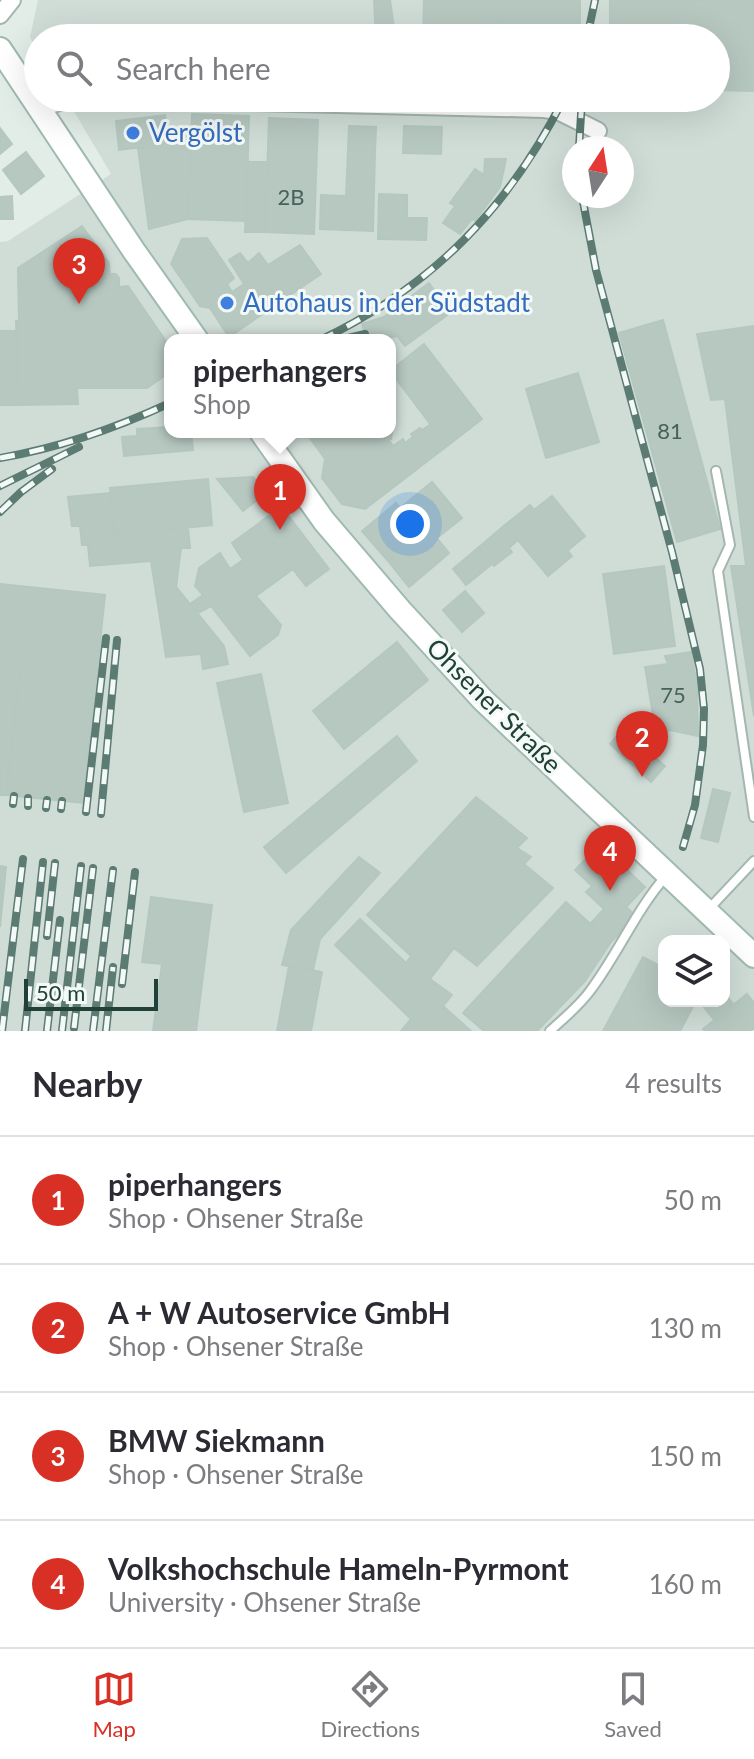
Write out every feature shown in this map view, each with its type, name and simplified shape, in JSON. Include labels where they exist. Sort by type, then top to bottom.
[{"type":"main road","points":[[0,49],[24,85]]},
{"type":"main road","points":[[42,112],[193,334]]},
{"type":"main road","name":"Ohsener Straße","points":[[265,438],[324,521],[453,668],[488,705],[754,956]]},
{"type":"street","points":[[0,15],[12,0]]},
{"type":"street","points":[[560,112],[598,131]]},
{"type":"lane","points":[[716,471],[730,545],[718,571],[754,817]]},
{"type":"lane","points":[[707,912],[754,861]]},
{"type":"lane","points":[[550,1031],[588,994],[653,891],[668,874]]},
{"type":"shaded area","points":[[38,0],[754,0],[754,1031],[0,1031],[0,242],[8,241],[111,174],[74,112],[730,112],[730,24],[33,24]]},
{"type":"building","points":[[374,0],[390,0],[393,24],[375,24]]},
{"type":"building","points":[[424,0],[496,0],[495,24],[423,24]]},
{"type":"building","points":[[496,0],[580,0],[580,23],[495,19]]},
{"type":"building","points":[[610,0],[754,0],[754,91],[730,90],[730,24],[610,24]]},
{"type":"building","points":[[495,19],[580,23],[580,24],[495,24]]},
{"type":"building","points":[[192,114],[249,116],[246,221],[188,219]]},
{"type":"building","points":[[165,115],[168,144],[119,150],[116,121]]},
{"type":"building","points":[[269,118],[318,120],[314,234],[265,232]]},
{"type":"building","points":[[349,126],[376,127],[375,151],[348,150]]},
{"type":"building","points":[[404,126],[442,127],[441,154],[403,153]]},
{"type":"building","points":[[0,128],[12,144],[0,154]]},
{"type":"building","points":[[166,128],[191,129],[188,219],[149,229],[138,148],[168,144]]},
{"type":"building","points":[[348,150],[375,151],[373,231],[320,229],[321,195],[346,196]]},
{"type":"building","points":[[26,152],[44,176],[21,194],[3,170]]},
{"type":"building","points":[[485,159],[506,159],[500,187],[475,221],[472,219],[460,234],[443,223],[455,206],[450,203],[475,169],[484,175]]},
{"type":"building","points":[[248,162],[268,162],[265,232],[245,232]]},
{"type":"building","points":[[379,194],[407,195],[407,218],[427,218],[426,240],[378,239]]},
{"type":"building","points":[[12,196],[13,219],[0,219],[0,197]]},
{"type":"building","points":[[82,226],[109,263],[110,274],[116,274],[119,278],[119,287],[128,286],[164,338],[164,376],[147,388],[77,388],[78,404],[19,405],[18,268]]},
{"type":"building","points":[[207,238],[234,278],[227,284],[232,292],[244,284],[229,260],[240,253],[248,263],[259,253],[268,265],[300,245],[321,274],[233,334],[227,334],[210,308],[200,306],[171,264],[182,239]]},
{"type":"building","points":[[429,283],[450,313],[405,346],[396,334],[365,334],[362,324],[384,317]]},
{"type":"building","points":[[663,320],[720,529],[677,542],[619,333]]},
{"type":"building","points":[[754,326],[754,716],[731,566],[746,566],[725,399],[711,400],[697,334]]},
{"type":"building","points":[[0,331],[17,331],[19,405],[0,405]]},
{"type":"building","points":[[424,344],[482,419],[447,446],[396,379],[396,366]]},
{"type":"building","points":[[578,373],[599,442],[546,458],[526,389]]},
{"type":"building","points":[[431,424],[447,446],[365,509],[342,504],[322,478],[325,459],[310,438],[391,438],[389,440],[393,446],[403,439],[405,443],[413,437],[411,434]]},
{"type":"building","points":[[164,427],[164,438],[192,438],[193,450],[124,456],[122,437],[137,436],[137,429]]},
{"type":"building","points":[[253,477],[266,493],[243,511],[217,479]]},
{"type":"building","points":[[208,479],[212,525],[114,535],[110,488]]},
{"type":"building","points":[[432,482],[462,518],[437,538],[449,553],[428,571],[407,545],[388,561],[362,531],[396,503],[400,508]]},
{"type":"building","points":[[110,493],[114,535],[188,528],[190,548],[181,548],[176,587],[224,646],[228,664],[203,669],[201,654],[166,657],[151,561],[90,566],[88,545],[82,545],[80,526],[72,526],[68,497]]},
{"type":"building","points":[[552,496],[585,536],[567,551],[534,510]]},
{"type":"building","points":[[530,505],[572,556],[548,576],[505,525]]},
{"type":"building","points":[[281,506],[329,569],[306,586],[258,524]]},
{"type":"building","points":[[258,524],[293,569],[256,596],[281,625],[278,635],[250,656],[211,606],[198,613],[190,604],[203,595],[195,586],[199,568],[220,553],[230,569],[243,560],[232,543]]},
{"type":"building","points":[[505,525],[518,540],[509,548],[512,552],[494,566],[478,548]]},
{"type":"building","points":[[407,545],[428,571],[409,587],[388,561]]},
{"type":"building","points":[[478,548],[492,564],[466,585],[453,569]]},
{"type":"building","points":[[664,566],[675,646],[614,654],[603,574]]},
{"type":"building","points":[[0,584],[105,595],[83,803],[6,795],[20,669],[0,667]]},
{"type":"building","points":[[465,591],[484,613],[462,632],[443,610]]},
{"type":"building","points":[[397,642],[428,680],[344,749],[313,711]]},
{"type":"building","points":[[691,652],[697,684],[698,736],[655,727],[645,667],[668,664],[665,656]]},
{"type":"building","points":[[0,667],[20,669],[6,795],[0,795]]},
{"type":"building","points":[[261,674],[288,803],[244,812],[217,683]]},
{"type":"building","points":[[628,723],[668,730],[650,753],[665,766],[651,782],[610,744]]},
{"type":"building","points":[[397,736],[417,761],[286,873],[264,847]]},
{"type":"building","points":[[713,789],[730,793],[718,842],[701,838]]},
{"type":"building","points":[[476,797],[527,838],[517,848],[531,857],[524,864],[553,888],[477,966],[454,948],[430,979],[452,995],[443,1006],[471,1031],[401,1031],[411,1019],[335,945],[360,919],[406,963],[411,956],[367,915]]},
{"type":"building","points":[[600,844],[645,887],[626,907],[636,916],[611,942],[591,923],[604,909],[586,892],[592,886],[575,870]]},
{"type":"building","points":[[359,857],[380,873],[320,939],[313,970],[282,965],[291,930]]},
{"type":"building","points":[[0,866],[6,867],[0,927]]},
{"type":"building","points":[[151,897],[212,905],[196,1031],[153,1031],[162,964],[142,962]]},
{"type":"building","points":[[566,902],[611,942],[585,981],[537,1031],[484,1031],[463,1013]]},
{"type":"building","points":[[643,957],[658,965],[658,1007],[693,1007],[680,1031],[603,1031]]},
{"type":"building","points":[[289,966],[322,972],[311,1031],[277,1031]]},
{"type":"building","points":[[747,994],[754,1003],[754,1028],[749,1031],[703,1029]]},
{"type":"building","points":[[704,1007],[730,1007],[715,1021]]},
{"type":"railway","points":[[590,24],[595,0]]},
{"type":"railway","points":[[331,334],[398,295],[463,240],[518,175],[556,112]]},
{"type":"railway","points":[[580,136],[581,112]]},
{"type":"railway","points":[[584,208],[596,270],[672,552],[700,669],[704,709],[703,745],[695,805],[683,847]]},
{"type":"railway","points":[[0,458],[87,436],[164,406]]},
{"type":"railway","points":[[0,486],[79,447]]},
{"type":"railway","points":[[0,512],[52,469]]},
{"type":"railway","points":[[86,812],[106,638]]},
{"type":"railway","points":[[101,814],[117,640]]},
{"type":"railway","points":[[13,804],[14,796]]},
{"type":"railway","points":[[28,798],[28,806]]},
{"type":"railway","points":[[46,808],[47,800]]},
{"type":"railway","points":[[61,809],[62,801]]},
{"type":"railway","points":[[2,1031],[23,859]]},
{"type":"railway","points":[[25,1031],[43,862]]},
{"type":"railway","points":[[47,936],[55,863]]},
{"type":"railway","points":[[62,1031],[81,866]]},
{"type":"railway","points":[[74,1028],[93,868]]},
{"type":"railway","points":[[93,1031],[113,870]]},
{"type":"railway","points":[[122,984],[135,872]]},
{"type":"railway","points":[[47,1031],[60,920]]},
{"type":"railway","points":[[106,1031],[113,967]]},
{"type":"place","name":"Vergölst","points":[[133,133]]},
{"type":"place","name":"Autohaus in der Südstadt","points":[[227,303]]},
{"type":"place","name":"BMW Siekmann","points":[[79,304]]},
{"type":"place","name":"piperhangers","points":[[280,530]]},
{"type":"place","name":"A + W Autoservice GmbH","points":[[642,777]]},
{"type":"place","name":"Volkshochschule Hameln-Pyrmont","points":[[610,891]]}]
